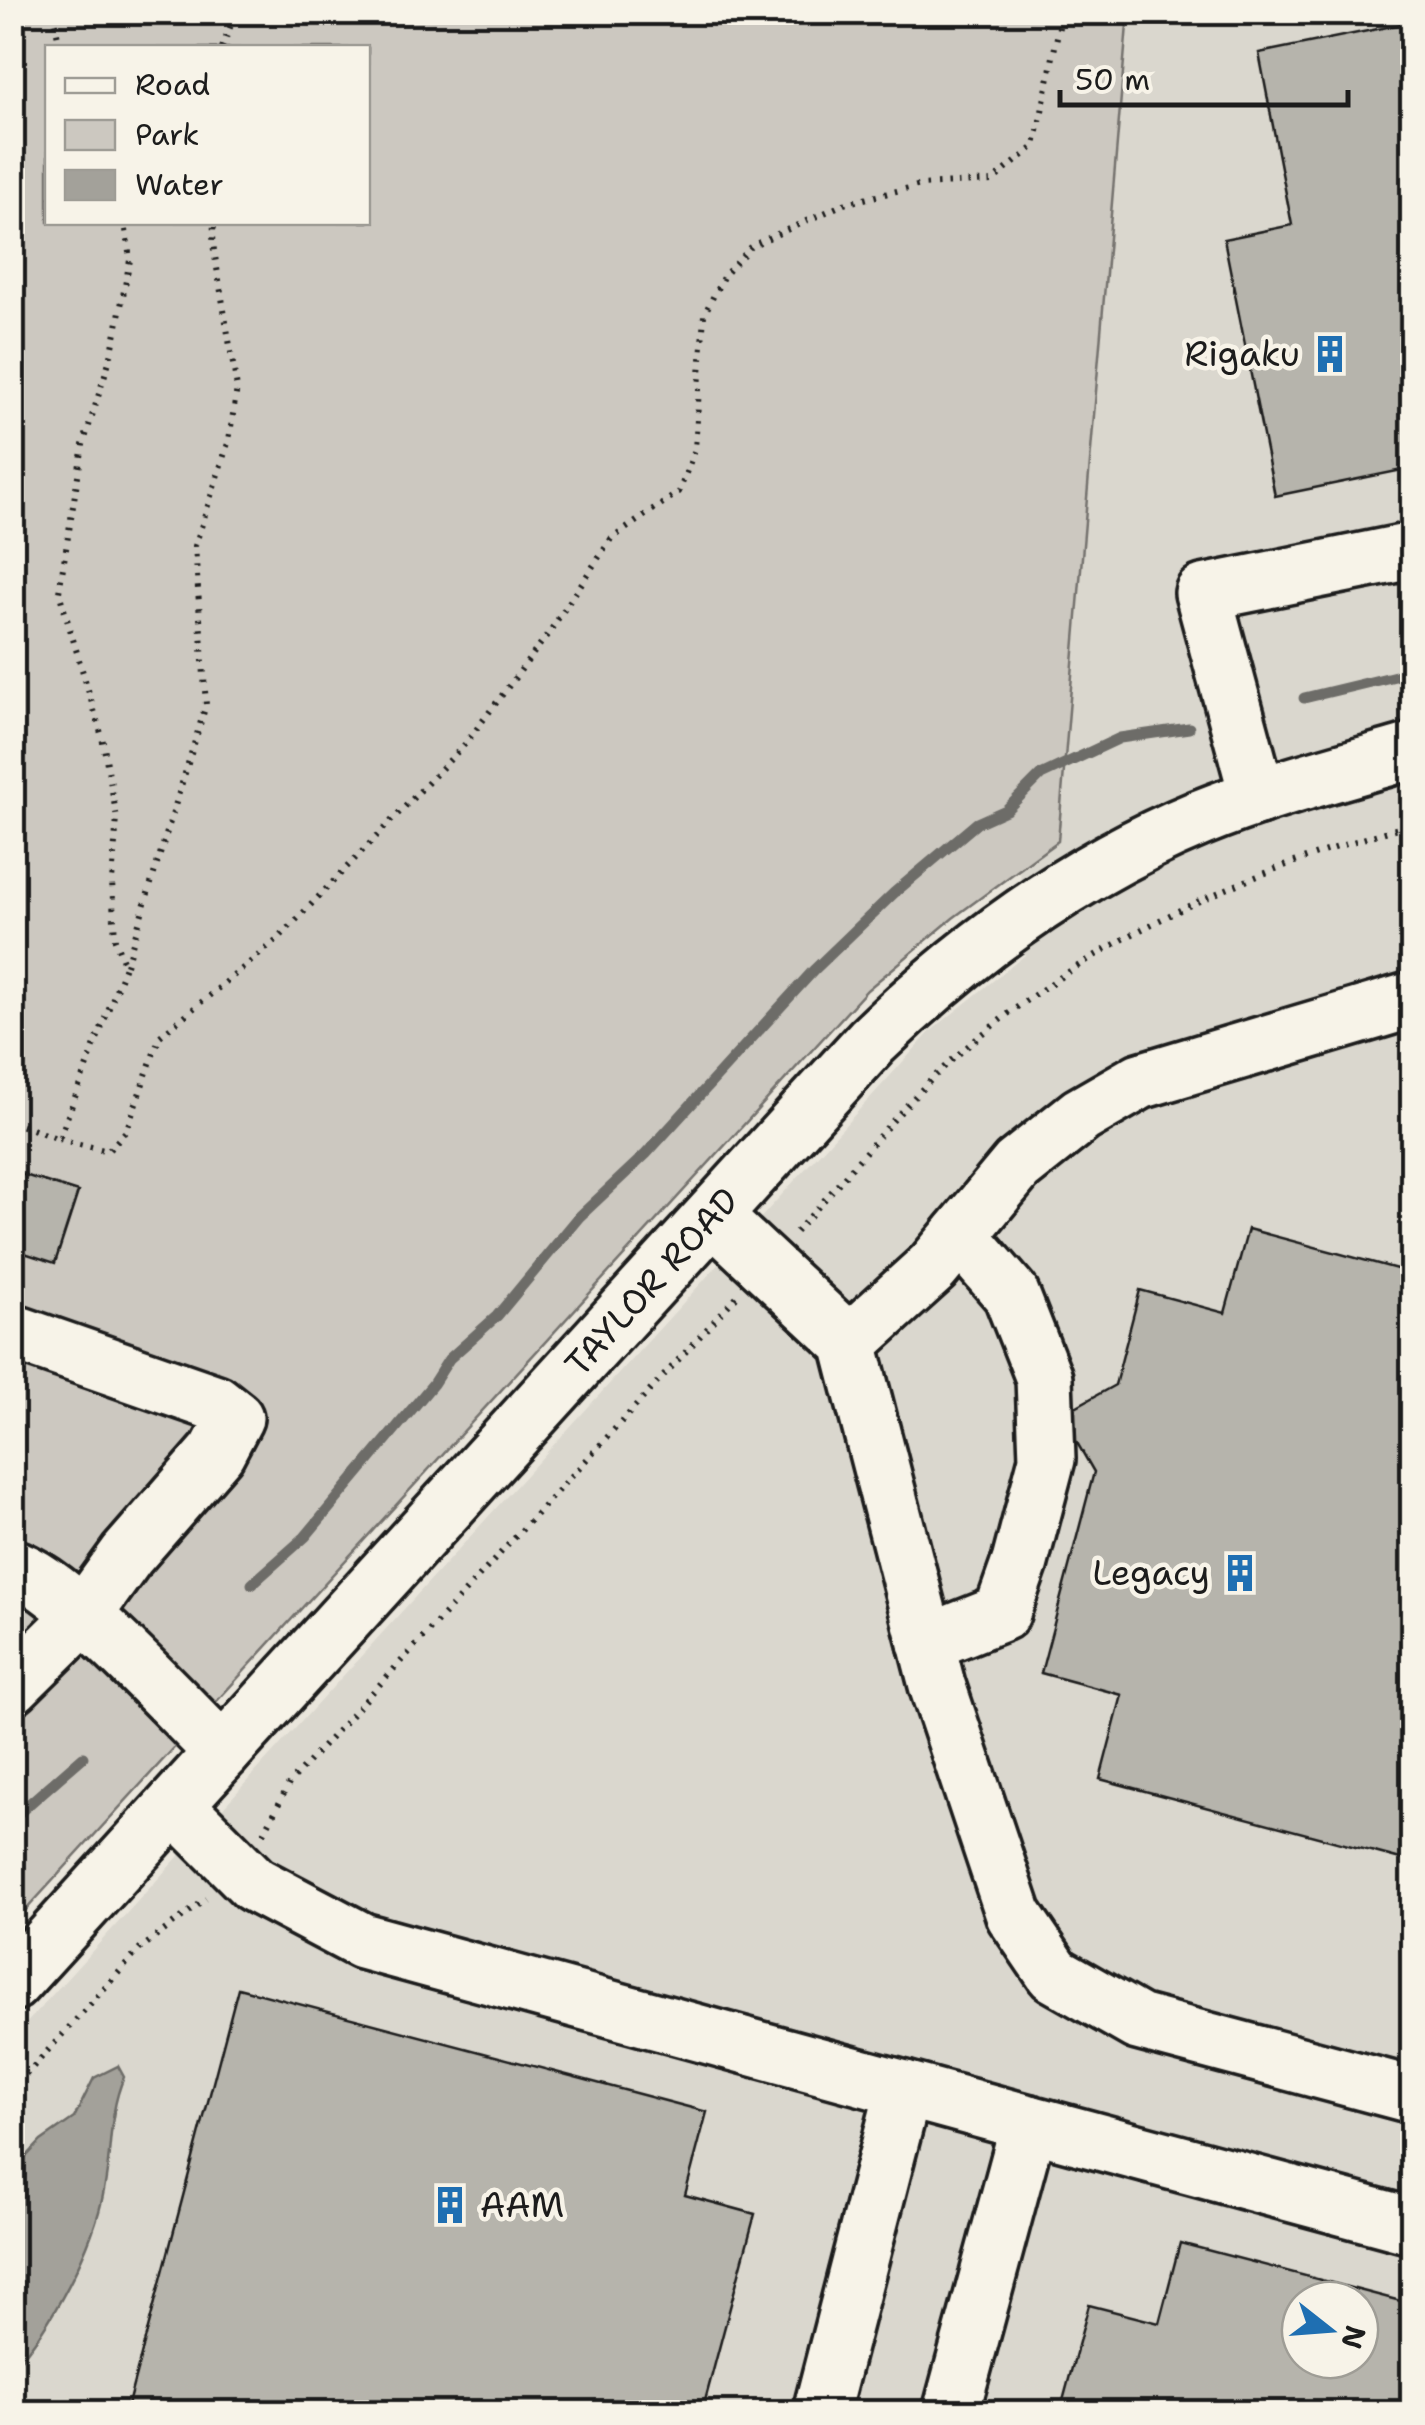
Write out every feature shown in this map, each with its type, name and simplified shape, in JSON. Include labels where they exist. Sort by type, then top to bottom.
[{"type":"street","points":[[1258,797],[1204,593],[1412,552]]},
{"type":"street","name":"TAYLOR ROAD","points":[[12,1983],[872,1041],[987,940],[1116,858],[1258,797],[1412,750]]},
{"type":"street","points":[[849,1343],[933,1267],[1017,1166],[1081,1115],[1140,1081],[1412,1000]]},
{"type":"street","points":[[713,1216],[849,1343],[926,1643],[1014,1915],[1054,1974],[1138,2022],[1412,2095]]},
{"type":"street","points":[[926,1643],[1002,1613],[1020,1562],[1047,1458],[1044,1378],[1011,1294],[960,1235]]},
{"type":"street","points":[[12,1332],[216,1403],[235,1418],[217,1452],[126,1555],[83,1616],[12,1686]]},
{"type":"street","points":[[12,1566],[28,1571],[83,1616],[223,1752]]},
{"type":"street","points":[[175,1805],[254,1884],[362,1941],[1412,2226]]},
{"type":"street","points":[[821,2412],[904,2089]]},
{"type":"street","points":[[951,2412],[1029,2122]]},
{"type":"path","points":[[53,12],[59,45]]},
{"type":"path","points":[[223,45],[236,12]]},
{"type":"path","points":[[12,1122],[108,1151],[126,1130],[160,1036],[277,940],[466,743],[548,634],[610,538],[679,492],[694,449],[704,315],[723,277],[752,246],[844,204],[922,185],[992,181],[1036,146],[1062,12]]},
{"type":"path","points":[[125,225],[130,260],[112,352],[83,445],[59,592],[102,738],[117,818],[112,880],[114,940],[125,966]]},
{"type":"path","points":[[59,1139],[125,966],[206,705],[196,546],[229,440],[237,388],[212,244],[214,225]]},
{"type":"path","points":[[12,2090],[141,1948],[214,1893],[240,1866],[261,1838],[290,1782],[958,1055],[1053,978],[1227,886],[1412,824]]},
{"type":"shaded area","points":[[1128,13],[1412,13],[1412,2412],[13,2412],[12,2039],[931,1031],[1025,955],[1020,869],[1058,841]]},
{"type":"green space","points":[[13,13],[1128,13],[1058,841],[953,918],[867,990],[13,1924]]},
{"type":"water","points":[[118,2066],[124,2077],[113,2119],[104,2190],[91,2236],[56,2308],[13,2368],[13,2171],[41,2141],[74,2118],[94,2078]]},
{"type":"building","name":"Rigaku","points":[[1412,22],[1412,468],[1275,496],[1224,239],[1292,225],[1259,53]]},
{"type":"building","points":[[12,1171],[78,1192],[55,1263],[12,1249]]},
{"type":"building","name":"Legacy","points":[[1248,1229],[1412,1273],[1412,1862],[1100,1779],[1122,1695],[1041,1673],[1094,1472],[1061,1415],[1115,1385],[1140,1290],[1225,1313]]},
{"type":"building","name":"AAM","points":[[238,1988],[707,2112],[685,2195],[755,2214],[702,2412],[126,2412]]},
{"type":"building","points":[[1180,2243],[1321,2280],[1280,2280],[1280,2380],[1380,2380],[1380,2296],[1412,2304],[1412,2412],[1060,2412],[1089,2305],[1159,2323]]},
{"type":"waterway","points":[[1304,698],[1412,672]]},
{"type":"waterway","points":[[252,1584],[305,1537],[433,1384],[449,1359],[497,1316],[579,1217],[646,1154],[814,970],[894,893],[977,823],[1006,810],[1041,775],[1120,738],[1189,728]]},
{"type":"waterway","points":[[12,1819],[83,1757]]},
{"type":"place","name":"Rigaku","points":[[1330,354]]},
{"type":"place","name":"Legacy","points":[[1240,1573]]},
{"type":"place","name":"AAM","points":[[450,2205]]}]
